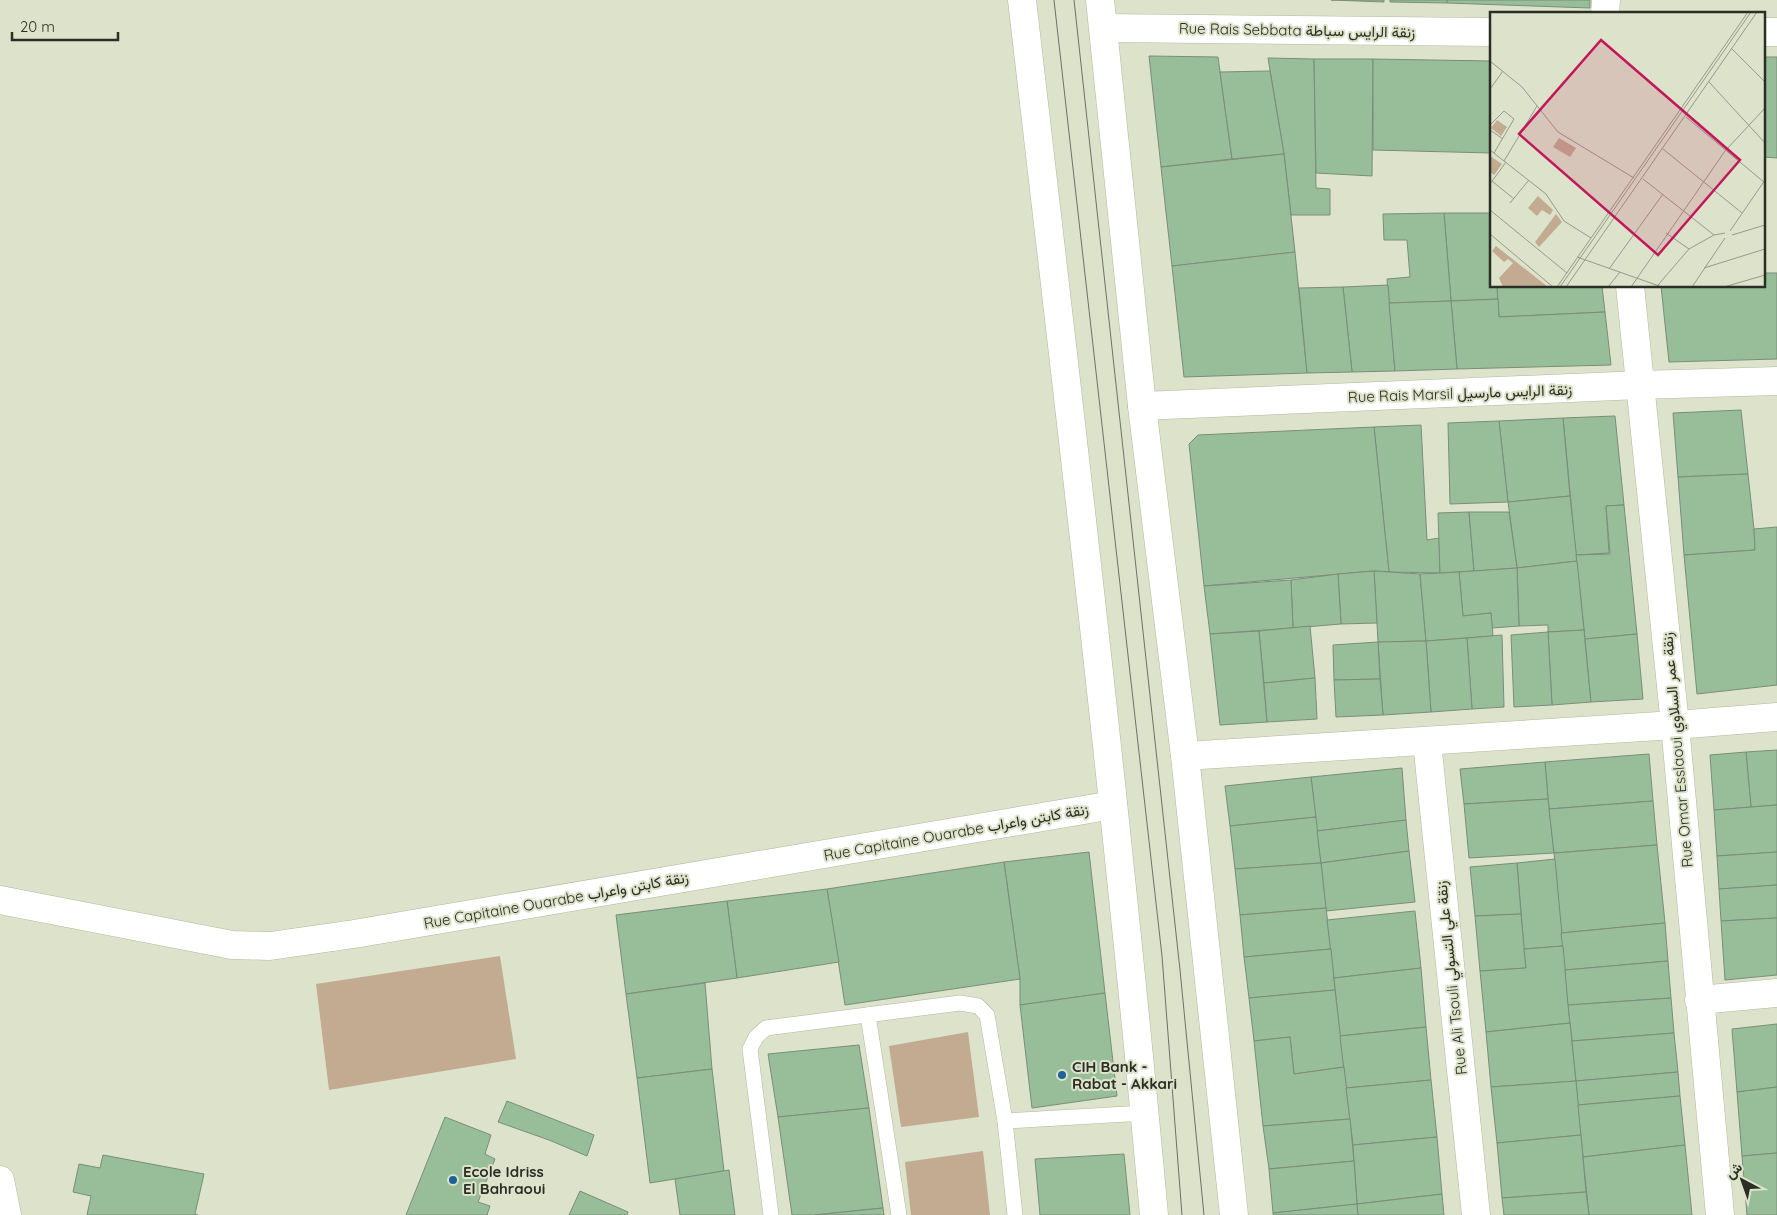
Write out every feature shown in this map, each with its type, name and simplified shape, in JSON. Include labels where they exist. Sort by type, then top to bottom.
[{"type":"street","points":[[1022,0],[1113,805],[1154,1215]]},
{"type":"street","points":[[1100,0],[1142,406],[1185,756],[1234,1215]]},
{"type":"street","name":"Rue Rais Sebbata زنقة الرايس سباطة","points":[[1104,28],[1490,32]]},
{"type":"street","points":[[1764,32],[1777,32]]},
{"type":"street","name":"Rue Omar Esslaoui زنقة عمر السلاوي","points":[[1630,288],[1675,725],[1720,1215]]},
{"type":"street","name":"Rue Rais Marsil زنقة الرايس مارسيل","points":[[1142,406],[1777,381]]},
{"type":"street","points":[[1185,756],[1427,742],[1777,717]]},
{"type":"street","name":"Rue Ali Tsouli زنقة علي التسولي","points":[[1427,742],[1476,1215]]},
{"type":"street","name":"Rue Capitaine Ouarabe زنقة كابتن واعراب","points":[[0,900],[232,946],[270,946],[374,931],[1113,805]]},
{"type":"street","points":[[1699,1000],[1777,993]]},
{"type":"street","points":[[0,1180],[7,1215]]},
{"type":"lane","points":[[771,1215],[750,1049],[756,1037],[766,1028],[960,1003],[978,1006],[987,1016],[1006,1121],[1015,1215]]},
{"type":"lane","points":[[868,1015],[899,1215]]},
{"type":"lane","points":[[1006,1121],[1145,1113]]},
{"type":"shaded area","points":[[500,956],[516,1059],[329,1090],[316,984]]},
{"type":"shaded area","points":[[968,1032],[979,1117],[901,1127],[889,1046]]},
{"type":"shaded area","points":[[983,1151],[990,1215],[911,1215],[905,1162]]},
{"type":"building","points":[[1331,0],[1384,0],[1384,2]]},
{"type":"building","points":[[1390,0],[1447,0],[1447,3],[1390,2]]},
{"type":"building","points":[[1447,0],[1590,0],[1590,8],[1447,3]]},
{"type":"building","points":[[1149,56],[1218,57],[1232,159],[1161,167]]},
{"type":"building","points":[[1764,57],[1777,57],[1777,158],[1764,157]]},
{"type":"building","points":[[1268,58],[1314,59],[1316,188],[1330,189],[1330,215],[1291,215],[1284,154]]},
{"type":"building","points":[[1314,59],[1373,59],[1372,176],[1316,173]]},
{"type":"building","points":[[1373,59],[1490,61],[1490,153],[1373,150]]},
{"type":"building","points":[[1270,71],[1284,154],[1232,159],[1220,72]]},
{"type":"building","points":[[1284,154],[1295,252],[1172,266],[1161,167]]},
{"type":"building","points":[[1444,213],[1490,213],[1490,288],[1497,288],[1498,299],[1451,301]]},
{"type":"building","points":[[1444,213],[1451,301],[1389,303],[1387,279],[1410,277],[1407,240],[1384,240],[1383,214]]},
{"type":"building","points":[[1295,252],[1307,373],[1184,377],[1172,266]]},
{"type":"building","points":[[1764,273],[1777,273],[1777,359],[1669,362],[1661,288],[1764,288]]},
{"type":"building","points":[[1388,285],[1395,371],[1352,372],[1343,287]]},
{"type":"building","points":[[1343,287],[1352,372],[1307,373],[1299,288]]},
{"type":"building","points":[[1497,288],[1602,288],[1605,312],[1499,317]]},
{"type":"building","points":[[1498,299],[1499,317],[1605,312],[1611,365],[1457,369],[1451,301]]},
{"type":"building","points":[[1451,301],[1457,369],[1395,371],[1389,303]]},
{"type":"building","points":[[1741,410],[1748,474],[1678,477],[1673,413]]},
{"type":"building","points":[[1615,416],[1624,505],[1606,506],[1609,553],[1576,555],[1563,418]]},
{"type":"building","points":[[1563,418],[1570,496],[1508,502],[1499,421]]},
{"type":"building","points":[[1499,421],[1508,502],[1450,504],[1448,423]]},
{"type":"building","points":[[1421,425],[1427,540],[1439,538],[1440,573],[1389,572],[1374,427]]},
{"type":"building","points":[[1374,427],[1389,572],[1374,571],[1204,586],[1189,444],[1198,435]]},
{"type":"building","points":[[1748,474],[1755,550],[1684,555],[1678,477]]},
{"type":"building","points":[[1570,496],[1577,561],[1517,568],[1508,502]]},
{"type":"building","points":[[1624,505],[1637,634],[1585,639],[1576,555],[1610,554],[1606,506]]},
{"type":"building","points":[[1469,512],[1474,571],[1440,573],[1438,513]]},
{"type":"building","points":[[1469,512],[1509,512],[1517,568],[1474,571]]},
{"type":"building","points":[[1777,527],[1777,685],[1697,694],[1684,555],[1755,550],[1754,529]]},
{"type":"building","points":[[1577,561],[1584,630],[1548,632],[1548,625],[1519,626],[1517,568]]},
{"type":"building","points":[[1517,568],[1519,626],[1492,628],[1491,613],[1463,616],[1459,572]]},
{"type":"building","points":[[1374,571],[1420,574],[1426,641],[1378,642]]},
{"type":"building","points":[[1374,571],[1377,623],[1341,624],[1338,574]]},
{"type":"building","points":[[1459,572],[1463,616],[1491,613],[1493,636],[1426,641],[1420,574]]},
{"type":"building","points":[[1338,574],[1341,624],[1293,628],[1291,580]]},
{"type":"building","points":[[1291,580],[1293,628],[1210,634],[1204,586]]},
{"type":"building","points":[[1310,626],[1315,678],[1264,683],[1259,631]]},
{"type":"building","points":[[1584,630],[1591,702],[1552,705],[1548,632]]},
{"type":"building","points":[[1259,631],[1267,722],[1220,725],[1210,634]]},
{"type":"building","points":[[1548,632],[1552,705],[1514,707],[1511,635]]},
{"type":"building","points":[[1637,634],[1643,699],[1591,702],[1585,639]]},
{"type":"building","points":[[1502,635],[1504,707],[1472,709],[1467,638]]},
{"type":"building","points":[[1467,638],[1472,709],[1431,712],[1426,641]]},
{"type":"building","points":[[1426,641],[1431,712],[1383,715],[1378,642]]},
{"type":"building","points":[[1378,642],[1380,679],[1334,680],[1333,645]]},
{"type":"building","points":[[1315,678],[1317,719],[1267,722],[1264,683]]},
{"type":"building","points":[[1380,679],[1383,715],[1336,717],[1334,680]]},
{"type":"building","points":[[1777,750],[1777,805],[1751,807],[1746,752]]},
{"type":"building","points":[[1746,752],[1751,807],[1714,810],[1710,755]]},
{"type":"building","points":[[1649,754],[1653,801],[1549,809],[1545,762]]},
{"type":"building","points":[[1545,762],[1548,799],[1464,804],[1460,769]]},
{"type":"building","points":[[1402,768],[1406,820],[1317,831],[1311,777]]},
{"type":"building","points":[[1311,777],[1316,817],[1230,826],[1225,786]]},
{"type":"building","points":[[1548,799],[1554,853],[1469,858],[1464,804]]},
{"type":"building","points":[[1653,801],[1657,845],[1554,853],[1549,809]]},
{"type":"building","points":[[1777,805],[1777,852],[1717,856],[1714,810]]},
{"type":"building","points":[[1316,817],[1321,863],[1235,869],[1230,826]]},
{"type":"building","points":[[1406,820],[1409,851],[1321,863],[1317,831]]},
{"type":"building","points":[[1657,845],[1665,923],[1561,933],[1554,853]]},
{"type":"building","points":[[1409,851],[1415,902],[1326,911],[1321,863]]},
{"type":"building","points":[[1089,852],[1105,993],[1020,1005],[1020,979],[1004,862]]},
{"type":"building","points":[[1777,852],[1777,885],[1719,889],[1717,856]]},
{"type":"building","points":[[1555,859],[1563,946],[1524,949],[1517,863]]},
{"type":"building","points":[[1004,862],[1020,979],[845,1005],[827,889]]},
{"type":"building","points":[[1321,863],[1326,908],[1240,915],[1235,869]]},
{"type":"building","points":[[1517,863],[1521,914],[1475,916],[1470,867]]},
{"type":"building","points":[[1777,885],[1777,918],[1721,921],[1719,889]]},
{"type":"building","points":[[827,889],[839,962],[737,978],[727,901]]},
{"type":"building","points":[[727,901],[737,978],[626,994],[616,915]]},
{"type":"building","points":[[1326,908],[1331,949],[1244,957],[1240,915]]},
{"type":"building","points":[[1415,911],[1421,968],[1334,978],[1327,920]]},
{"type":"building","points":[[1521,914],[1526,968],[1480,971],[1475,916]]},
{"type":"building","points":[[1777,918],[1777,975],[1725,980],[1721,921]]},
{"type":"building","points":[[1665,923],[1668,961],[1565,970],[1561,933]]},
{"type":"building","points":[[1563,946],[1570,1023],[1486,1032],[1480,971],[1526,968],[1524,949]]},
{"type":"building","points":[[1331,949],[1335,990],[1249,998],[1244,957]]},
{"type":"building","points":[[1668,961],[1671,998],[1568,1005],[1565,970]]},
{"type":"building","points":[[1421,968],[1426,1027],[1340,1036],[1334,978]]},
{"type":"building","points":[[705,983],[712,1069],[637,1078],[626,994]]},
{"type":"building","points":[[1335,990],[1344,1067],[1294,1074],[1290,1037],[1254,1041],[1249,998]]},
{"type":"building","points":[[1105,993],[1117,1096],[1032,1108],[1020,1005]]},
{"type":"building","points":[[1671,998],[1674,1033],[1572,1041],[1568,1005]]},
{"type":"building","points":[[1570,1023],[1576,1081],[1491,1087],[1486,1032]]},
{"type":"building","points":[[1777,1024],[1777,1087],[1737,1092],[1732,1029]]},
{"type":"building","points":[[1426,1027],[1431,1080],[1346,1088],[1340,1036]]},
{"type":"building","points":[[1674,1033],[1678,1072],[1576,1081],[1572,1041]]},
{"type":"building","points":[[1290,1037],[1294,1074],[1344,1067],[1350,1119],[1263,1126],[1254,1041]]},
{"type":"building","points":[[859,1045],[869,1108],[778,1117],[768,1054]]},
{"type":"building","points":[[712,1069],[724,1171],[650,1183],[637,1078]]},
{"type":"building","points":[[1678,1072],[1680,1096],[1578,1105],[1576,1081]]},
{"type":"building","points":[[1431,1080],[1437,1137],[1353,1145],[1346,1088]]},
{"type":"building","points":[[1576,1081],[1581,1135],[1497,1143],[1491,1087]]},
{"type":"building","points":[[1777,1087],[1777,1153],[1742,1156],[1737,1092]]},
{"type":"building","points":[[1680,1096],[1685,1145],[1583,1157],[1578,1105]]},
{"type":"building","name":"Ecole Idriss El Bahraoui","points":[[507,1101],[594,1135],[587,1156],[498,1122]]},
{"type":"building","points":[[869,1108],[883,1208],[814,1215],[792,1215],[778,1117]]},
{"type":"building","name":"Ecole Idriss El Bahraoui","points":[[445,1117],[491,1135],[485,1154],[495,1159],[478,1202],[490,1206],[487,1215],[406,1215]]},
{"type":"building","points":[[1350,1119],[1354,1161],[1269,1169],[1263,1126]]},
{"type":"building","points":[[1581,1135],[1586,1192],[1502,1198],[1497,1143]]},
{"type":"building","points":[[1437,1137],[1442,1194],[1357,1204],[1353,1145]]},
{"type":"building","points":[[1685,1145],[1692,1215],[1589,1215],[1583,1157]]},
{"type":"building","points":[[1777,1153],[1777,1215],[1747,1215],[1742,1156]]},
{"type":"building","points":[[1124,1154],[1130,1215],[1040,1215],[1035,1159]]},
{"type":"building","points":[[103,1155],[204,1174],[195,1214],[198,1215],[87,1215],[91,1196],[73,1192],[79,1164],[100,1168]]},
{"type":"building","points":[[1354,1161],[1357,1204],[1273,1213],[1269,1169]]},
{"type":"building","points":[[729,1170],[735,1215],[680,1215],[675,1179]]},
{"type":"building","name":"Ecole Idriss El Bahraoui","points":[[580,1191],[628,1212],[627,1215],[569,1215]]},
{"type":"building","points":[[1586,1192],[1589,1215],[1504,1215],[1502,1198]]},
{"type":"building","points":[[1442,1194],[1444,1215],[1358,1215],[1357,1204]]},
{"type":"building","points":[[1357,1204],[1358,1215],[1273,1215],[1273,1213]]},
{"type":"building","points":[[883,1208],[884,1215],[814,1215]]},
{"type":"tram line","points":[[1054,0],[1162,956],[1182,1215]]},
{"type":"tram line","points":[[1074,0],[1180,970],[1204,1215]]},
{"type":"place","name":"CIH Bank - Rabat - Akkari","points":[[1062,1075]]},
{"type":"place","name":"Ecole Idriss El Bahraoui","points":[[453,1180]]}]
